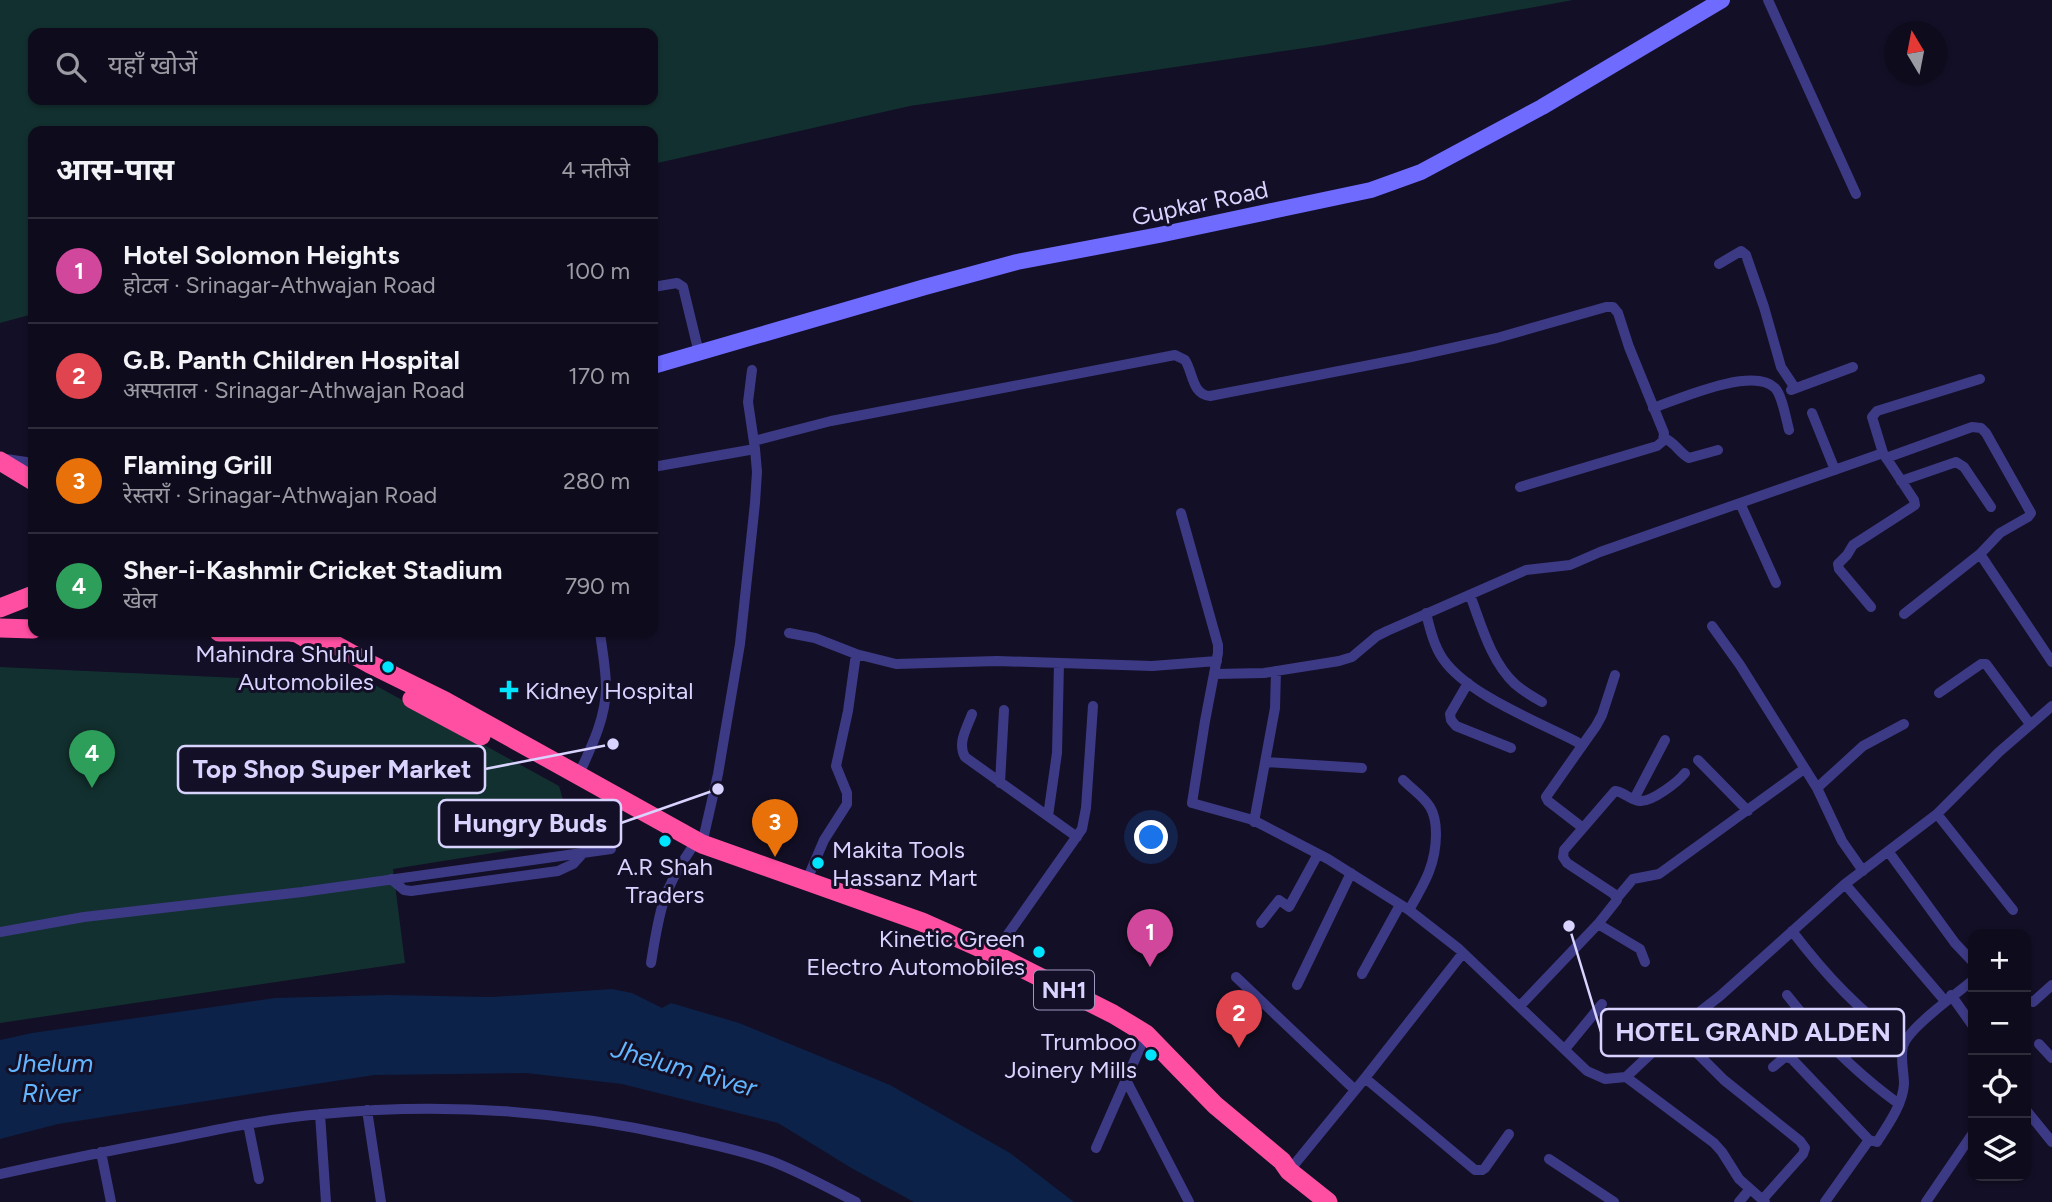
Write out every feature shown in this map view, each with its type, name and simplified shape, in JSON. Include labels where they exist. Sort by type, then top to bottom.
[{"type":"highway","points":[[0,460],[28,478]]},
{"type":"highway","points":[[0,608],[28,597]]},
{"type":"highway","points":[[0,628],[28,628]]},
{"type":"highway","name":"NH1","points":[[312,637],[445,701],[696,847]]},
{"type":"highway","name":"NH1","points":[[312,637],[445,717],[696,847],[893,911],[994,954],[1113,1014],[1146,1034],[1214,1105],[1328,1202]]},
{"type":"highway","name":"NH1","points":[[1288,1166],[1340,1202]]},
{"type":"main road","name":"Gupkar Road","points":[[658,365],[925,286],[1017,262],[1371,190],[1421,172],[1530,114],[1722,0]]},
{"type":"street","points":[[1768,0],[1856,194]]},
{"type":"street","points":[[1719,264],[1741,251],[1746,255],[1781,367],[1795,388]]},
{"type":"street","points":[[658,286],[677,283],[683,288],[699,353]]},
{"type":"street","points":[[658,466],[755,445],[831,421],[1175,355],[1185,360],[1199,393],[1210,396],[1497,338],[1611,306],[1618,313],[1664,438],[1689,458],[1718,450]]},
{"type":"street","points":[[1779,394],[1853,367]]},
{"type":"street","points":[[651,963],[659,911],[677,869],[696,847],[718,774],[740,644],[756,496],[755,445],[748,402],[752,370]]},
{"type":"street","points":[[1871,607],[1839,569],[1838,564],[1853,545],[1914,507],[1914,500],[1884,455],[1872,417],[1877,411],[1980,379]]},
{"type":"street","points":[[1653,408],[1710,388],[1756,380],[1768,383],[1779,394],[1789,430]]},
{"type":"street","points":[[1812,413],[1835,470]]},
{"type":"street","points":[[1215,674],[1276,671],[1352,657],[1377,636],[1527,570],[1570,565],[1600,552],[1835,470],[1972,427],[1981,428],[2031,513],[2000,533],[1980,554],[1904,614]]},
{"type":"street","points":[[1520,487],[1657,446],[1664,438]]},
{"type":"street","points":[[0,460],[28,463]]},
{"type":"street","points":[[1901,481],[1956,462],[1964,467],[1991,507]]},
{"type":"street","points":[[1740,503],[1776,583]]},
{"type":"street","points":[[1181,513],[1218,645],[1192,803],[1254,821],[1351,873],[1405,908],[1463,953],[1587,1071],[1605,1079],[1626,1076],[1845,884],[1937,814],[1999,752],[2052,706]]},
{"type":"street","points":[[1980,554],[2052,662]]},
{"type":"street","points":[[1469,595],[1501,667],[1513,682],[1542,702]]},
{"type":"street","points":[[1426,613],[1442,658],[1456,674],[1505,705],[1577,742]]},
{"type":"street","points":[[1712,626],[1818,788],[1842,841],[1863,871]]},
{"type":"street","points":[[789,632],[896,664],[989,661],[1152,666],[1217,661]]},
{"type":"street","points":[[578,776],[593,743],[604,706],[606,687],[601,637]]},
{"type":"street","points":[[806,882],[824,840],[845,809],[849,798],[836,766],[856,654]]},
{"type":"street","points":[[1048,816],[1057,753],[1059,663]]},
{"type":"street","points":[[1938,693],[1981,664],[1986,664],[2030,724]]},
{"type":"street","points":[[1254,821],[1275,708],[1276,671]]},
{"type":"street","points":[[1583,828],[1546,797],[1596,726],[1615,675]]},
{"type":"street","points":[[1468,683],[1450,714],[1451,720],[1456,726],[1511,748]]},
{"type":"street","points":[[994,954],[1082,829],[1086,808],[1093,706]]},
{"type":"street","points":[[1000,783],[1004,710]]},
{"type":"street","points":[[972,714],[962,739],[962,752],[965,757],[1077,837]]},
{"type":"street","points":[[1818,788],[1863,746],[1904,724]]},
{"type":"street","points":[[1634,799],[1665,740]]},
{"type":"street","points":[[1698,760],[1748,811]]},
{"type":"street","points":[[1265,762],[1362,768]]},
{"type":"street","points":[[1520,1006],[1598,924],[1633,879],[1659,874],[1804,769]]},
{"type":"street","points":[[1617,898],[1564,860],[1564,850],[1615,791],[1624,792],[1641,802],[1676,782],[1685,773]]},
{"type":"street","points":[[1362,974],[1430,872],[1434,858],[1436,829],[1432,810],[1403,780]]},
{"type":"street","points":[[1937,814],[2013,910]]},
{"type":"street","points":[[0,932],[85,917],[302,892],[611,849]]},
{"type":"street","points":[[1888,851],[1968,957]]},
{"type":"street","points":[[1261,923],[1279,900],[1289,907],[1318,854]]},
{"type":"street","points":[[1297,985],[1351,873]]},
{"type":"street","points":[[1845,884],[1968,1020]]},
{"type":"street","points":[[1598,924],[1640,949],[1645,962]]},
{"type":"street","points":[[1792,931],[1843,993],[1903,1044]]},
{"type":"street","points":[[1288,1166],[1365,1078],[1463,953]]},
{"type":"street","points":[[1236,977],[1355,1090]]},
{"type":"street","points":[[1773,1067],[1784,1057],[1791,1059],[1869,1140],[1877,1142],[1899,1104],[1904,1081],[1903,1044],[1948,998],[1968,984]]},
{"type":"street","points":[[2031,1001],[2051,989]]},
{"type":"street","points":[[1787,995],[1830,1046],[1899,1104]]},
{"type":"street","points":[[1565,1049],[1602,1004]]},
{"type":"street","points":[[1626,1076],[1714,1143],[1749,1190],[1764,1201],[1805,1148],[1800,1141],[1724,1080],[1675,1031]]},
{"type":"street","points":[[1096,1148],[1146,1034]]},
{"type":"street","points":[[2039,1044],[2052,1058]]},
{"type":"street","points":[[1365,1078],[1475,1170],[1485,1168],[1509,1134]]},
{"type":"street","points":[[1126,1080],[1189,1202]]},
{"type":"street","points":[[0,1174],[248,1124],[320,1114],[367,1110],[496,1109],[628,1126],[734,1150],[770,1161],[856,1202]]},
{"type":"street","points":[[367,1110],[381,1202]]},
{"type":"street","points":[[320,1114],[326,1202]]},
{"type":"street","points":[[2031,1116],[2052,1142]]},
{"type":"street","points":[[248,1124],[259,1179]]},
{"type":"street","points":[[1825,1202],[1869,1140]]},
{"type":"street","points":[[1926,1202],[1968,1140]]},
{"type":"street","points":[[101,1152],[111,1202]]},
{"type":"street","points":[[1549,1159],[1614,1202]]},
{"type":"street","points":[[1739,1202],[1749,1190]]},
{"type":"green space","points":[[0,0],[1573,0],[1325,45],[910,106],[658,163],[658,126],[28,126],[28,315],[0,323]]},
{"type":"green space","points":[[0,667],[373,684],[559,786],[575,840],[393,869],[405,963],[0,1023]]},
{"type":"water","name":"Jhelum River","points":[[612,989],[632,993],[662,1008],[671,1003],[739,1023],[890,1085],[1010,1153],[1074,1202],[914,1202],[853,1169],[778,1123],[622,1084],[526,1073],[374,1075],[58,1124],[0,1139],[0,1040],[275,998],[388,995],[491,997]]},
{"type":"place","name":"Mahindra Shuhul Automobiles","points":[[388,667]]},
{"type":"place","name":"Kidney Hospital","points":[[509,690]]},
{"type":"place","name":"Top Shop Super Market","points":[[613,744]]},
{"type":"place","name":"Sher-i-Kashmir Cricket Stadium","points":[[92,788]]},
{"type":"place","name":"Hungry Buds","points":[[718,789]]},
{"type":"place","name":"A.R Shah Traders","points":[[665,841]]},
{"type":"place","name":"Flaming Grill","points":[[775,857]]},
{"type":"place","name":"Makita Tools Hassanz Mart","points":[[818,863]]},
{"type":"place","name":"HOTEL GRAND ALDEN","points":[[1569,926]]},
{"type":"place","name":"Kinetic Green Electro Automobiles","points":[[1039,952]]},
{"type":"place","name":"Hotel Solomon Heights","points":[[1150,967]]},
{"type":"place","name":"G.B. Panth Children Hospital","points":[[1239,1048]]},
{"type":"place","name":"Trumboo Joinery Mills","points":[[1151,1055]]}]
